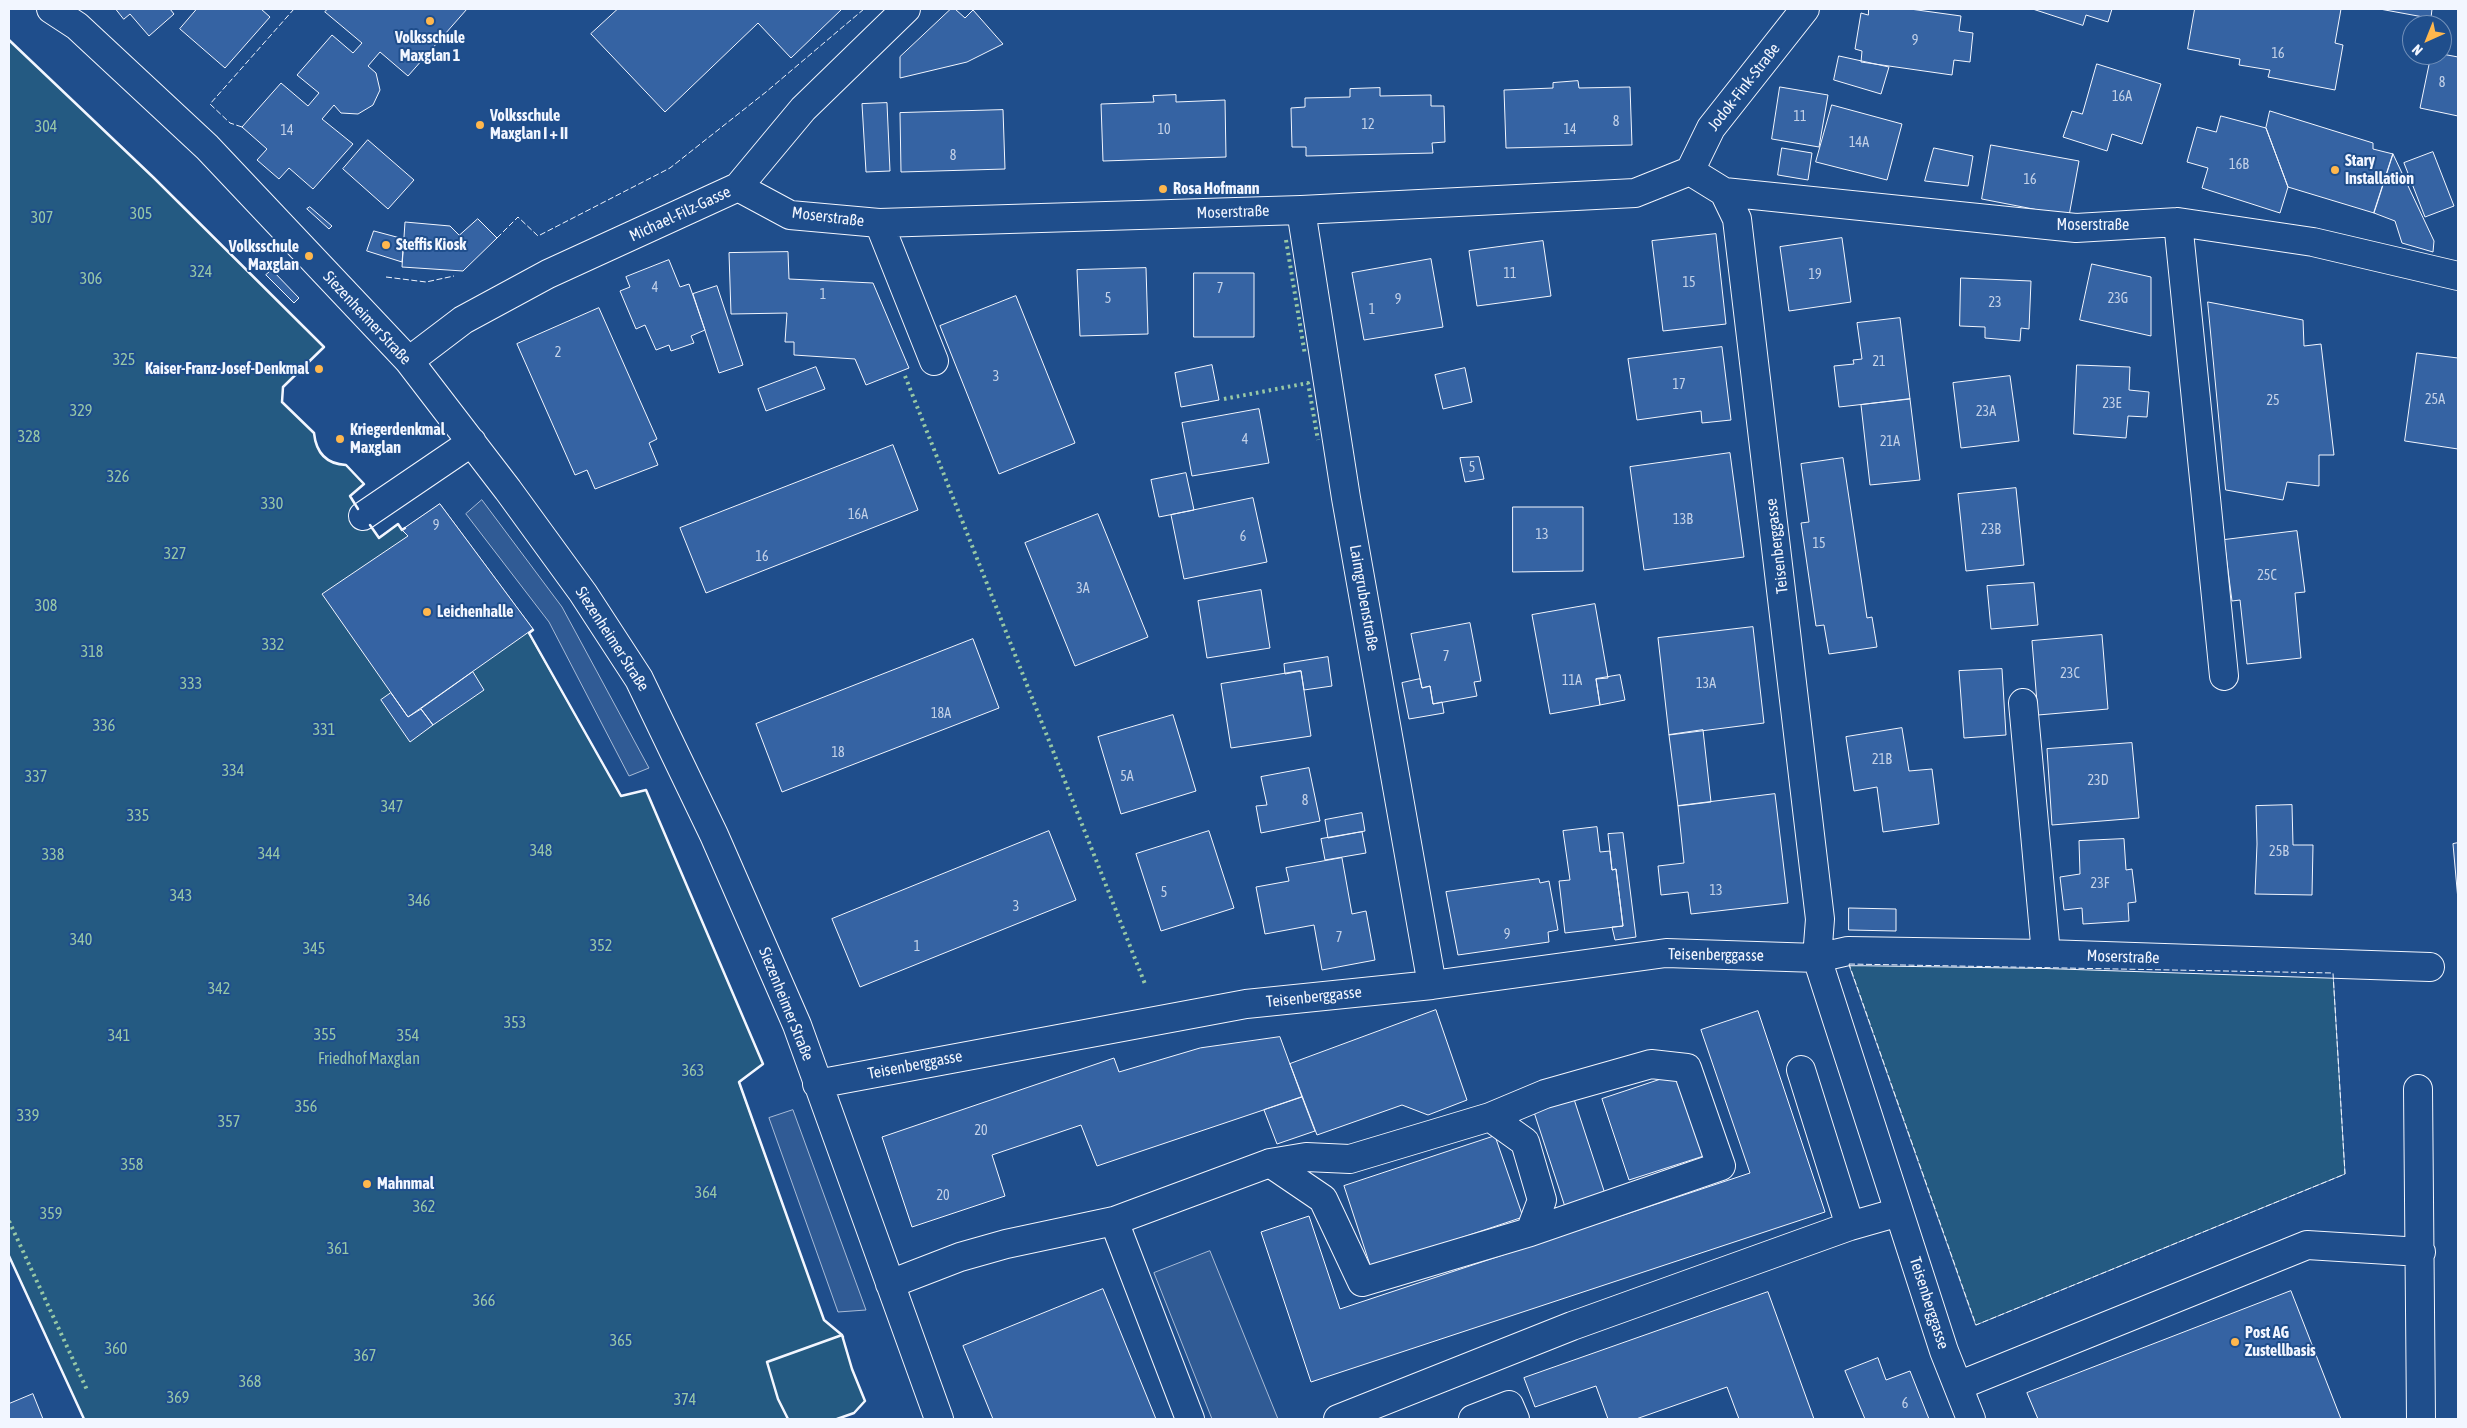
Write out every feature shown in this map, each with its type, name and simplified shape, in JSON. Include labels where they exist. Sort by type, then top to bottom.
[{"type":"street","name":"Siezenheimer Straße","points":[[51,9],[77,26],[207,147],[409,361],[472,442],[583,593],[639,679],[714,835],[797,1025],[816,1084],[939,1419]]},
{"type":"street","name":"Michael-Filz-Gasse","points":[[409,361],[463,320],[548,274],[738,187],[803,109],[906,9]]},
{"type":"street","name":"Jodok-Fink-Straße","points":[[1690,171],[1711,128],[1805,9]]},
{"type":"street","name":"Moserstraße","points":[[738,187],[790,214],[879,223],[1301,210],[1635,193],[1690,171],[1724,192],[2076,228],[2178,222],[2313,242],[2458,276]]},
{"type":"street","name":"Teisenberggasse","points":[[1724,192],[1737,220],[1760,403],[1820,919],[1817,958],[1944,1351],[1971,1419]]},
{"type":"street","name":"Laimgrubenstraße","points":[[1301,210],[1346,498],[1432,985]]},
{"type":"street","points":[[2178,222],[2224,676]]},
{"type":"street","points":[[879,223],[934,361]]},
{"type":"street","points":[[363,516],[472,442]]},
{"type":"street","points":[[2023,703],[2046,954]]},
{"type":"street","name":"Moserstraße","points":[[1817,958],[1848,951],[2046,954],[2430,967]]},
{"type":"street","name":"Teisenberggasse","points":[[816,1084],[1246,1004],[1432,985],[1666,953],[1817,958]]},
{"type":"street","points":[[890,1284],[960,1257],[1114,1221],[1270,1163],[1306,1157],[1350,1159],[1490,1117],[1545,1094],[1651,1064],[1687,1068],[1721,1166],[1530,1232],[1362,1282],[1323,1199],[1270,1163]]},
{"type":"street","points":[[1801,1070],[1850,1226]]},
{"type":"street","points":[[2418,1089],[2421,1252],[2421,1419]]},
{"type":"street","points":[[1490,1117],[1525,1142],[1542,1200],[1530,1232]]},
{"type":"street","points":[[1338,1419],[1572,1326],[1850,1226],[1899,1212]]},
{"type":"street","points":[[1114,1221],[1190,1419]]},
{"type":"street","points":[[1958,1386],[2307,1245],[2421,1252]]},
{"type":"street","points":[[1473,1419],[1509,1405],[1515,1419]]},
{"type":"green space","name":"Friedhof Maxglan","points":[[9,40],[154,178],[324,347],[283,387],[282,402],[314,433],[317,446],[323,455],[333,462],[346,465],[364,484],[350,496],[379,537],[398,524],[402,530],[440,504],[533,629],[529,634],[621,796],[646,790],[763,1064],[739,1083],[824,1320],[842,1335],[852,1369],[865,1401],[854,1413],[837,1419],[84,1419],[9,1256]]},
{"type":"green space","points":[[1849,964],[2333,973],[2345,1174],[1976,1325]]},
{"type":"shaded area","points":[[482,500],[562,607],[649,768],[629,776],[549,622],[466,514]]},
{"type":"shaded area","points":[[793,1110],[866,1310],[838,1312],[769,1118]]},
{"type":"shaded area","points":[[1210,1251],[1278,1419],[1212,1419],[1154,1273]]},
{"type":"building","points":[[116,9],[170,9],[174,14],[149,36],[130,14],[124,19]]},
{"type":"building","points":[[197,9],[261,9],[270,17],[225,68],[180,29]]},
{"type":"building","points":[[328,9],[467,9],[408,76],[380,52],[368,66],[376,73],[380,90],[373,105],[358,114],[341,113],[334,105],[322,119],[353,144],[313,189],[289,168],[279,179],[257,160],[267,149],[242,127],[281,83],[308,106],[319,93],[297,75],[332,35],[353,53],[362,43],[325,12]]},
{"type":"building","points":[[618,9],[842,9],[791,58],[758,23],[665,112],[591,34]]},
{"type":"building","points":[[951,9],[955,9],[965,18],[973,10],[1003,44],[967,62],[900,78],[900,57]]},
{"type":"building","points":[[1869,9],[1910,9],[1961,16],[1959,31],[1973,33],[1970,62],[1954,60],[1952,75],[1861,62],[1862,51],[1855,49],[1861,13],[1868,15]]},
{"type":"building","points":[[2033,9],[2112,9],[2108,22],[2086,15],[2083,25]]},
{"type":"building","points":[[2195,9],[2341,9],[2335,43],[2343,45],[2335,90],[2268,77],[2270,70],[2239,65],[2240,59],[2188,49]]},
{"type":"building","points":[[2380,9],[2432,9],[2431,15],[2414,15]]},
{"type":"building","points":[[1839,56],[1889,67],[1881,94],[1834,80]]},
{"type":"building","points":[[2452,56],[2458,57],[2458,116],[2420,108],[2429,65],[2452,65]]},
{"type":"building","points":[[2097,64],[2161,84],[2142,144],[2112,134],[2107,151],[2063,137],[2072,111],[2082,114]]},
{"type":"building","points":[[1578,81],[1579,88],[1630,87],[1632,145],[1506,148],[1504,90],[1553,88],[1553,83]]},
{"type":"building","points":[[1780,87],[1828,95],[1819,147],[1772,139]]},
{"type":"building","points":[[1380,88],[1380,96],[1431,95],[1431,106],[1444,106],[1445,142],[1432,143],[1433,153],[1306,156],[1306,147],[1292,147],[1291,108],[1305,107],[1305,98],[1350,97],[1350,89]]},
{"type":"building","points":[[1176,95],[1176,102],[1225,100],[1226,157],[1103,161],[1101,104],[1154,102],[1153,96]]},
{"type":"building","points":[[887,103],[890,171],[866,172],[862,104]]},
{"type":"building","points":[[1832,105],[1902,124],[1887,180],[1816,162]]},
{"type":"building","points":[[1003,110],[1005,169],[901,172],[900,113]]},
{"type":"building","name":"Stary Installation","points":[[2270,111],[2373,143],[2373,149],[2393,154],[2374,213],[2288,187],[2266,128]]},
{"type":"building","points":[[2221,116],[2266,128],[2288,187],[2280,213],[2202,188],[2208,168],[2187,162],[2197,127],[2216,132]]},
{"type":"building","points":[[368,140],[414,180],[388,209],[343,169]]},
{"type":"building","points":[[1991,145],[2079,161],[2069,216],[1982,199]]},
{"type":"building","points":[[1782,148],[1812,153],[1808,180],[1778,175]]},
{"type":"building","points":[[1934,148],[1973,156],[1968,186],[1925,181]]},
{"type":"building","points":[[2433,152],[2454,206],[2425,217],[2404,163]]},
{"type":"building","points":[[2393,154],[2434,241],[2433,252],[2402,243],[2395,221],[2374,213]]},
{"type":"building","points":[[310,207],[332,226],[329,229],[307,209]]},
{"type":"building","points":[[478,219],[497,238],[463,271],[402,267],[405,222],[450,226],[459,235]]},
{"type":"building","name":"Steffis Kiosk","points":[[374,231],[404,239],[402,262],[367,251]]},
{"type":"building","points":[[1716,234],[1726,324],[1663,331],[1652,241]]},
{"type":"building","points":[[1842,238],[1851,302],[1789,311],[1780,247]]},
{"type":"building","points":[[1543,241],[1551,296],[1477,306],[1469,251]]},
{"type":"building","points":[[788,252],[789,279],[873,283],[909,368],[866,385],[855,359],[794,355],[794,342],[785,342],[787,313],[731,314],[729,253]]},
{"type":"building","points":[[1431,259],[1443,327],[1364,340],[1352,273]]},
{"type":"building","points":[[669,260],[680,287],[689,284],[705,330],[691,336],[694,343],[671,351],[669,345],[656,350],[645,325],[636,329],[620,291],[630,287],[626,277]]},
{"type":"building","points":[[2092,264],[2151,277],[2151,336],[2080,320]]},
{"type":"building","points":[[1146,268],[1148,334],[1080,336],[1077,270]]},
{"type":"building","points":[[272,270],[299,298],[294,303],[266,275]]},
{"type":"building","points":[[1194,273],[1254,273],[1254,337],[1194,337]]},
{"type":"building","points":[[1961,278],[2031,281],[2029,329],[2021,328],[2020,341],[1985,338],[1985,327],[1960,326]]},
{"type":"building","points":[[717,286],[743,365],[719,373],[693,294]]},
{"type":"building","points":[[1016,296],[1075,443],[999,474],[940,326]]},
{"type":"building","points":[[2208,302],[2303,320],[2304,346],[2321,344],[2334,455],[2319,455],[2319,486],[2287,482],[2283,500],[2226,490]]},
{"type":"building","points":[[599,308],[657,439],[649,443],[658,465],[595,489],[587,470],[575,475],[517,344]]},
{"type":"building","points":[[1900,318],[1910,399],[1839,407],[1834,366],[1854,364],[1853,360],[1862,359],[1857,323]]},
{"type":"building","points":[[1722,347],[1731,420],[1702,423],[1701,411],[1637,420],[1628,359]]},
{"type":"building","points":[[2417,353],[2458,358],[2458,449],[2405,441]]},
{"type":"building","points":[[1212,365],[1219,400],[1181,407],[1175,373]]},
{"type":"building","points":[[2077,365],[2130,367],[2129,390],[2149,392],[2147,417],[2128,416],[2126,438],[2074,434]]},
{"type":"building","points":[[816,367],[825,389],[766,411],[758,389]]},
{"type":"building","points":[[1465,368],[1472,402],[1443,409],[1435,375]]},
{"type":"building","points":[[2010,376],[2019,441],[1961,448],[1953,383]]},
{"type":"building","points":[[1910,399],[1920,480],[1870,485],[1861,405]]},
{"type":"building","points":[[1259,409],[1269,463],[1192,476],[1182,423]]},
{"type":"building","points":[[893,445],[918,510],[706,593],[680,528]]},
{"type":"building","points":[[1730,453],[1744,557],[1644,570],[1630,467]]},
{"type":"building","points":[[1479,457],[1484,479],[1465,482],[1460,458]]},
{"type":"building","points":[[1843,458],[1867,618],[1872,617],[1877,647],[1829,654],[1824,625],[1816,626],[1801,523],[1809,522],[1801,464]]},
{"type":"building","points":[[1186,473],[1194,510],[1159,517],[1151,480]]},
{"type":"building","points":[[2016,488],[2024,565],[1966,571],[1958,494]]},
{"type":"building","points":[[1253,498],[1267,562],[1184,579],[1171,515]]},
{"type":"building","name":"Leichenhalle","points":[[440,504],[533,629],[408,717],[322,594],[408,536],[402,530]]},
{"type":"building","points":[[1513,507],[1583,507],[1583,571],[1513,572]]},
{"type":"building","points":[[1098,514],[1148,637],[1075,666],[1025,543]]},
{"type":"building","points":[[2297,531],[2305,592],[2295,593],[2301,658],[2247,664],[2240,600],[2232,601],[2224,540]]},
{"type":"building","points":[[2034,583],[2038,625],[1991,629],[1987,586]]},
{"type":"building","points":[[1261,590],[1270,648],[1207,658],[1198,601]]},
{"type":"building","points":[[1595,604],[1608,678],[1596,679],[1600,705],[1550,714],[1532,615]]},
{"type":"building","points":[[1470,623],[1481,681],[1474,682],[1477,696],[1433,704],[1430,686],[1422,688],[1411,634]]},
{"type":"building","points":[[1753,627],[1764,723],[1669,735],[1658,638]]},
{"type":"building","points":[[2102,635],[2108,709],[2038,715],[2032,641]]},
{"type":"building","points":[[973,639],[999,708],[782,792],[756,724]]},
{"type":"building","points":[[1328,657],[1332,686],[1304,690],[1301,671],[1285,674],[1284,664]]},
{"type":"building","points":[[2002,669],[2006,735],[1964,738],[1959,671]]},
{"type":"building","points":[[1301,671],[1311,736],[1231,748],[1221,684]]},
{"type":"building","points":[[473,672],[484,690],[433,725],[421,709]]},
{"type":"building","points":[[1620,675],[1625,700],[1600,705],[1596,679]]},
{"type":"building","points":[[1420,679],[1422,688],[1430,686],[1433,704],[1442,702],[1444,713],[1409,719],[1402,683]]},
{"type":"building","points":[[391,693],[408,717],[421,709],[433,725],[410,742],[381,700]]},
{"type":"building","points":[[1173,715],[1196,791],[1121,814],[1098,737]]},
{"type":"building","points":[[1902,728],[1909,771],[1932,769],[1939,824],[1883,832],[1877,787],[1854,791],[1846,737]]},
{"type":"building","points":[[1703,730],[1711,802],[1678,806],[1669,735]]},
{"type":"building","points":[[2132,743],[2139,818],[2052,825],[2047,749]]},
{"type":"building","points":[[1309,768],[1320,821],[1261,833],[1256,806],[1267,805],[1261,777]]},
{"type":"building","points":[[1775,794],[1788,903],[1691,914],[1688,892],[1661,895],[1658,866],[1684,863],[1678,806]]},
{"type":"building","points":[[2292,805],[2293,845],[2313,845],[2312,895],[2255,894],[2256,806]]},
{"type":"building","points":[[1362,813],[1365,831],[1328,838],[1325,820]]},
{"type":"building","points":[[1597,827],[1600,852],[1610,851],[1612,870],[1616,869],[1623,926],[1565,933],[1559,881],[1570,880],[1563,831]]},
{"type":"building","points":[[1049,831],[1076,900],[860,987],[832,919]]},
{"type":"building","points":[[1209,831],[1234,908],[1161,931],[1136,854]]},
{"type":"building","points":[[1362,832],[1366,853],[1325,860],[1321,839]]},
{"type":"building","points":[[1623,833],[1636,937],[1615,940],[1612,927],[1623,926],[1616,869],[1612,870],[1608,834]]},
{"type":"building","points":[[2124,839],[2126,870],[2132,869],[2136,902],[2128,903],[2129,921],[2083,924],[2082,908],[2064,910],[2060,877],[2080,874],[2079,841]]},
{"type":"building","points":[[2458,843],[2458,900],[2453,844]]},
{"type":"building","points":[[1342,858],[1352,914],[1366,911],[1375,960],[1322,970],[1314,925],[1265,934],[1256,887],[1289,881],[1286,868]]},
{"type":"building","points":[[1539,879],[1540,883],[1549,881],[1558,930],[1548,932],[1549,942],[1458,955],[1446,892]]},
{"type":"building","points":[[1849,908],[1896,909],[1896,931],[1849,930]]},
{"type":"building","points":[[1436,1010],[1467,1100],[1428,1115],[1402,1105],[1317,1135],[1290,1064]]},
{"type":"building","points":[[1758,1011],[1825,1212],[1311,1382],[1261,1232],[1309,1216],[1340,1309],[1750,1173],[1701,1030]]},
{"type":"building","points":[[1280,1037],[1302,1097],[1097,1166],[1081,1125],[992,1155],[1005,1196],[912,1227],[882,1137],[1114,1058],[1119,1072],[1200,1048]]},
{"type":"building","points":[[1683,1072],[1710,1154],[1629,1180],[1602,1099]]},
{"type":"building","points":[[1571,1090],[1608,1203],[1568,1216],[1531,1103]]},
{"type":"building","points":[[1302,1097],[1315,1131],[1277,1144],[1264,1110]]},
{"type":"building","points":[[1495,1136],[1523,1217],[1371,1268],[1344,1186]]},
{"type":"building","points":[[1103,1289],[1156,1419],[993,1419],[963,1346]]},
{"type":"building","name":"Post AG Zustellbasis","points":[[2291,1291],[2341,1419],[2038,1419],[2027,1393]]},
{"type":"building","points":[[1768,1292],[1814,1419],[1739,1419],[1727,1387],[1636,1419],[1608,1419],[1596,1386],[1535,1407],[1524,1378]]},
{"type":"building","points":[[1878,1358],[1886,1380],[1910,1371],[1929,1419],[1865,1419],[1845,1371]]},
{"type":"building","points":[[33,1394],[43,1419],[9,1419],[9,1404]]},
{"type":"hedge","points":[[1286,240],[1305,355]]},
{"type":"hedge","points":[[905,376],[1145,984]]},
{"type":"hedge","points":[[1224,399],[1308,383],[1318,440]]},
{"type":"hedge","points":[[9,1221],[88,1392]]},
{"type":"fence","points":[[242,127],[230,123],[210,104],[294,9]]},
{"type":"fence","points":[[497,238],[518,217],[538,236],[670,168],[766,92],[864,9]]},
{"type":"fence","points":[[386,277],[426,282],[454,276]]},
{"type":"fence","points":[[1849,964],[2333,973],[2345,1174],[1976,1325],[1849,964]]},
{"type":"wall","points":[[9,40],[154,178],[324,347],[283,387],[282,402],[314,433],[317,446],[323,456],[333,462],[346,465],[364,484],[350,496],[358,509]]},
{"type":"wall","points":[[370,525],[379,538],[398,524],[402,530],[405,528]]},
{"type":"wall","points":[[533,630],[529,633],[621,796],[646,790],[763,1064],[739,1082],[824,1320],[842,1335],[852,1369],[865,1401],[854,1413],[837,1419]]},
{"type":"wall","points":[[9,1256],[84,1419]]},
{"type":"wall","points":[[788,1419],[778,1399],[767,1362],[842,1335],[843,1337]]},
{"type":"place","name":"Volksschule Maxglan 1","points":[[430,21]]},
{"type":"place","name":"Volksschule Maxglan I + II","points":[[480,125]]},
{"type":"place","name":"Stary Installation","points":[[2335,170]]},
{"type":"place","name":"Rosa Hofmann","points":[[1163,189]]},
{"type":"place","name":"Steffis Kiosk","points":[[386,245]]},
{"type":"place","name":"Volksschule Maxglan","points":[[309,256]]},
{"type":"place","name":"Kaiser-Franz-Josef-Denkmal","points":[[319,369]]},
{"type":"place","name":"Kriegerdenkmal Maxglan","points":[[340,439]]},
{"type":"place","name":"Leichenhalle","points":[[427,612]]},
{"type":"place","name":"Mahnmal","points":[[367,1184]]},
{"type":"place","name":"Post AG Zustellbasis","points":[[2235,1342]]},
{"type":"park label","name":"304","points":[[46,127]]},
{"type":"park label","name":"305","points":[[141,214]]},
{"type":"park label","name":"307","points":[[42,218]]},
{"type":"park label","name":"324","points":[[201,272]]},
{"type":"park label","name":"306","points":[[91,279]]},
{"type":"park label","name":"325","points":[[124,360]]},
{"type":"park label","name":"329","points":[[81,411]]},
{"type":"park label","name":"328","points":[[29,437]]},
{"type":"park label","name":"326","points":[[118,477]]},
{"type":"park label","name":"330","points":[[272,504]]},
{"type":"park label","name":"327","points":[[175,554]]},
{"type":"park label","name":"308","points":[[46,606]]},
{"type":"park label","name":"332","points":[[273,645]]},
{"type":"park label","name":"318","points":[[92,652]]},
{"type":"park label","name":"333","points":[[191,684]]},
{"type":"park label","name":"336","points":[[104,726]]},
{"type":"park label","name":"331","points":[[324,730]]},
{"type":"park label","name":"334","points":[[233,771]]},
{"type":"park label","name":"337","points":[[36,777]]},
{"type":"park label","name":"347","points":[[392,807]]},
{"type":"park label","name":"335","points":[[138,816]]},
{"type":"park label","name":"348","points":[[541,851]]},
{"type":"park label","name":"344","points":[[269,854]]},
{"type":"park label","name":"338","points":[[53,855]]},
{"type":"park label","name":"343","points":[[181,896]]},
{"type":"park label","name":"346","points":[[419,901]]},
{"type":"park label","name":"340","points":[[81,940]]},
{"type":"park label","name":"352","points":[[601,946]]},
{"type":"park label","name":"345","points":[[314,949]]},
{"type":"park label","name":"342","points":[[219,989]]},
{"type":"park label","name":"353","points":[[515,1023]]},
{"type":"park label","name":"355","points":[[325,1035]]},
{"type":"park label","name":"341","points":[[119,1036]]},
{"type":"park label","name":"354","points":[[408,1036]]},
{"type":"park label","name":"363","points":[[693,1071]]},
{"type":"park label","name":"356","points":[[306,1107]]},
{"type":"park label","name":"339","points":[[28,1116]]},
{"type":"park label","name":"357","points":[[229,1122]]},
{"type":"park label","name":"358","points":[[132,1165]]},
{"type":"park label","name":"364","points":[[706,1193]]},
{"type":"park label","name":"362","points":[[424,1207]]},
{"type":"park label","name":"359","points":[[51,1214]]},
{"type":"park label","name":"361","points":[[338,1249]]},
{"type":"park label","name":"366","points":[[484,1301]]},
{"type":"park label","name":"365","points":[[621,1341]]},
{"type":"park label","name":"360","points":[[116,1349]]},
{"type":"park label","name":"367","points":[[365,1356]]},
{"type":"park label","name":"368","points":[[250,1382]]},
{"type":"park label","name":"369","points":[[178,1398]]},
{"type":"park label","name":"374","points":[[685,1400]]}]
